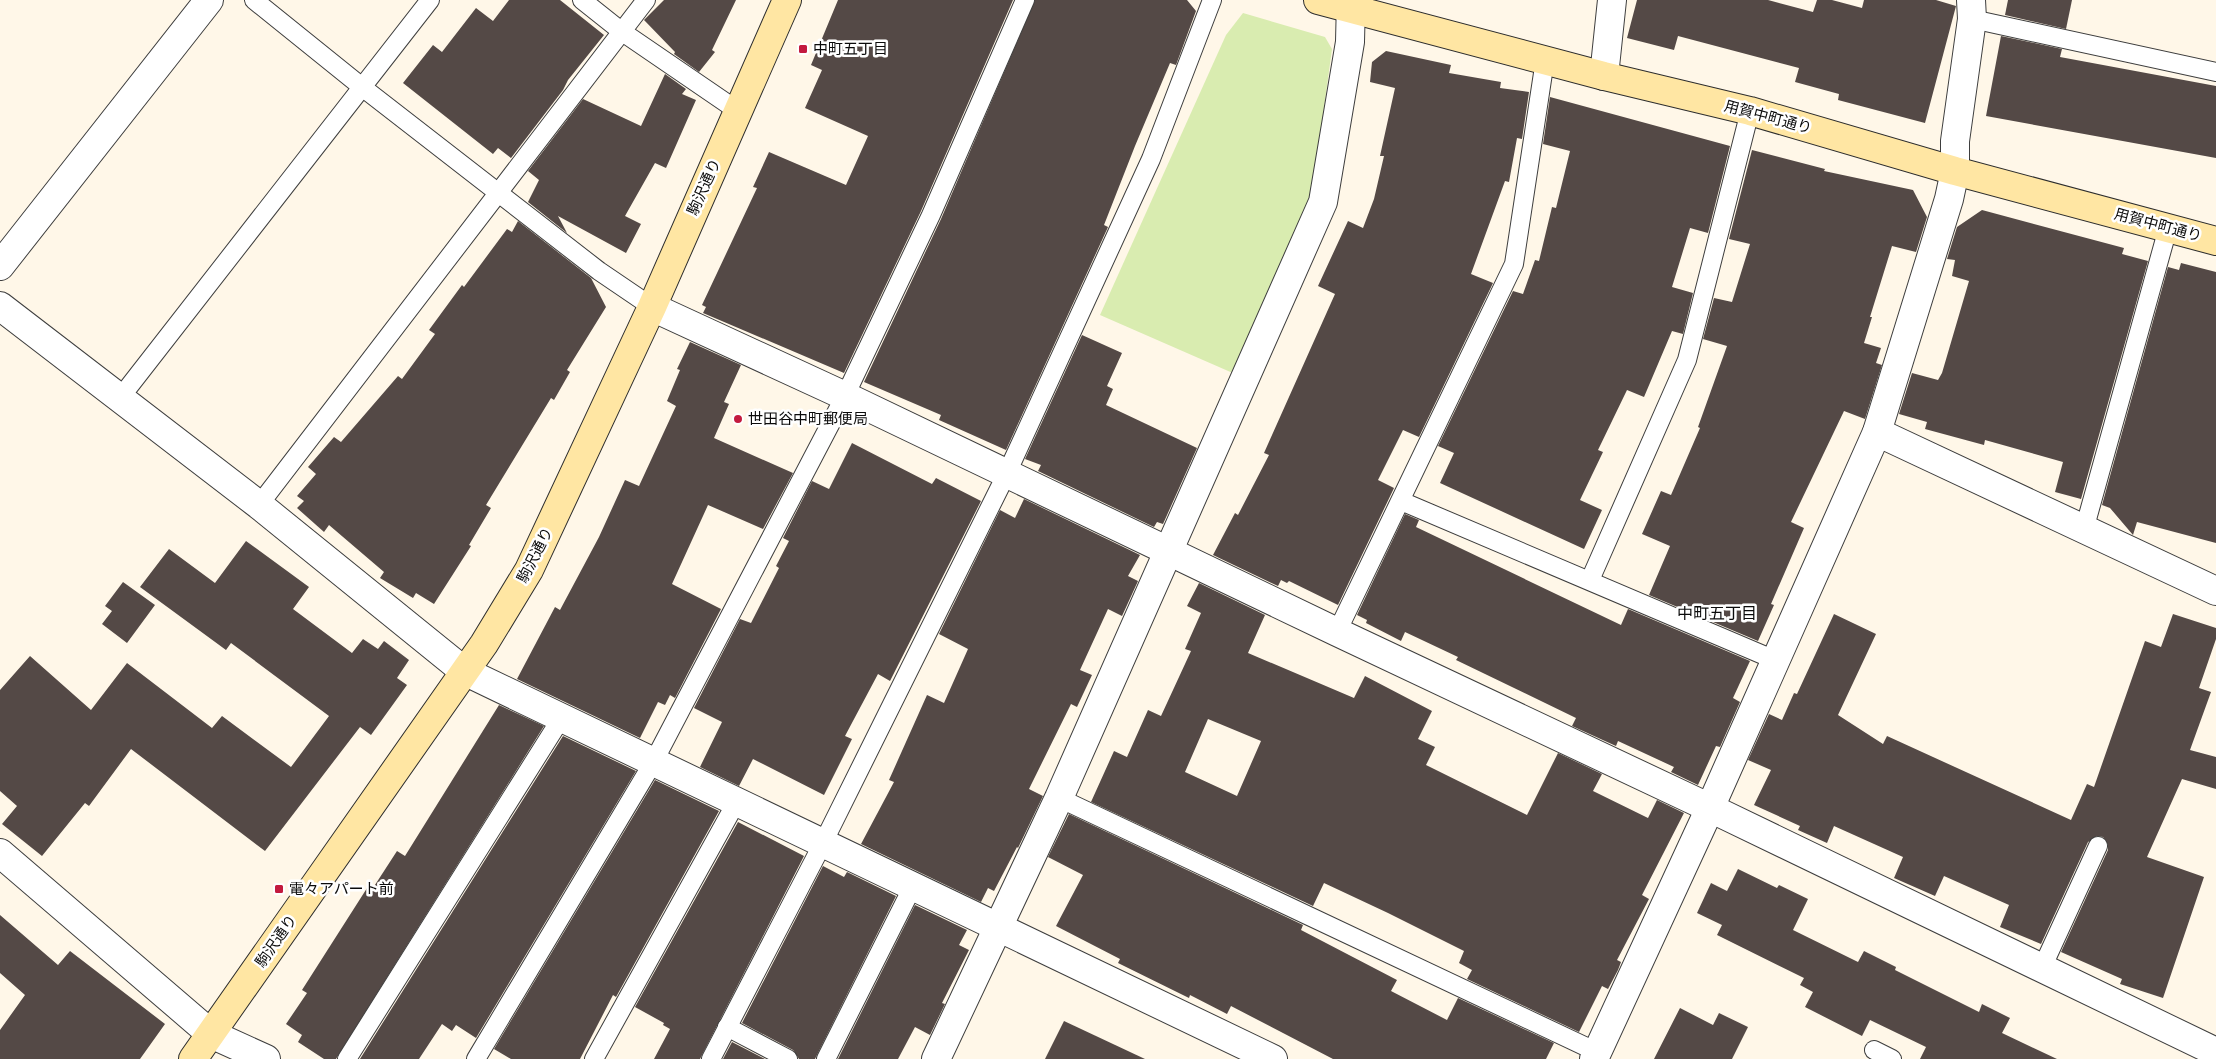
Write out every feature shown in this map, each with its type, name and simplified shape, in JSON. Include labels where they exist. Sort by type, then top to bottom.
[{"type":"main road","name":"駒沢通り","points":[[194,1059],[464,670],[484,644],[529,570],[652,306],[787,0]]},
{"type":"main road","name":"用賀中町通り","points":[[1318,0],[1351,4],[1545,60],[1750,112],[1955,171],[2216,241]]},
{"type":"street","points":[[0,266],[209,0]]},
{"type":"street","points":[[1604,76],[1612,0]]},
{"type":"street","points":[[936,1059],[997,926],[1059,798],[1323,202],[1350,42],[1351,4]]},
{"type":"street","points":[[1595,1056],[1710,808],[1877,432],[1949,199],[1955,171],[1955,141],[1972,10]]},
{"type":"street","points":[[0,306],[259,505],[464,670],[1273,1059]]},
{"type":"street","points":[[652,306],[1710,808],[2216,1052]]},
{"type":"street","points":[[1877,432],[2216,591]]},
{"type":"street","points":[[0,853],[211,1034],[266,1059]]},
{"type":"lane","points":[[254,0],[362,87],[600,271],[652,306]]},
{"type":"lane","points":[[120,398],[430,0]]},
{"type":"lane","points":[[582,0],[621,31],[738,111]]},
{"type":"lane","points":[[259,505],[646,0]]},
{"type":"lane","points":[[476,1059],[654,761],[845,396],[931,215],[1025,0]]},
{"type":"lane","points":[[711,1059],[823,842],[1007,473],[1151,159],[1212,0]]},
{"type":"lane","points":[[1972,10],[2216,72]]},
{"type":"lane","points":[[1337,632],[1514,264],[1545,60]]},
{"type":"lane","points":[[1590,580],[1687,360],[1750,112]]},
{"type":"lane","points":[[2084,530],[2168,228]]},
{"type":"lane","points":[[1401,501],[1775,660]]},
{"type":"lane","points":[[347,1059],[562,717]]},
{"type":"lane","points":[[1059,798],[1595,1056]]},
{"type":"lane","points":[[594,1059],[737,801]]},
{"type":"lane","points":[[2042,968],[2098,846]]},
{"type":"lane","points":[[826,1059],[913,886]]},
{"type":"lane","points":[[728,1027],[788,1059]]},
{"type":"lane","points":[[1874,1050],[1892,1059]]},
{"type":"green space","points":[[1243,13],[1325,37],[1332,49],[1311,204],[1235,374],[1100,315],[1226,35]]},
{"type":"building","points":[[509,0],[560,0],[604,35],[568,80],[563,90],[511,158],[498,148],[493,154],[403,83],[433,45],[442,52],[476,8],[493,21]]},
{"type":"building","points":[[664,0],[736,0],[712,50],[715,52],[699,72],[674,54],[675,52],[644,20]]},
{"type":"building","points":[[838,0],[1013,0],[921,211],[844,373],[703,313],[706,307],[702,305],[757,188],[753,187],[769,152],[846,185],[868,136],[805,108],[822,70],[811,65]]},
{"type":"building","points":[[1035,0],[1187,0],[1196,11],[1176,65],[1170,63],[1135,146],[1104,225],[1108,227],[1006,450],[939,420],[941,415],[864,382],[941,219]]},
{"type":"building","points":[[1637,0],[1768,0],[1813,12],[1817,0],[1832,0],[1862,8],[1864,0],[1936,0],[1956,6],[1925,123],[1838,100],[1839,94],[1795,82],[1799,68],[1678,36],[1674,50],[1627,38]]},
{"type":"building","points":[[2008,0],[2072,0],[2066,29],[2005,15]]},
{"type":"building","points":[[2001,36],[2062,49],[2060,57],[2216,86],[2216,158],[1986,116]]},
{"type":"building","points":[[1386,51],[1451,65],[1449,73],[1501,82],[1500,88],[1529,92],[1522,139],[1517,138],[1509,182],[1505,181],[1471,274],[1493,283],[1419,437],[1403,430],[1378,480],[1394,488],[1338,605],[1289,581],[1287,583],[1281,580],[1278,586],[1213,555],[1235,513],[1238,515],[1269,455],[1264,453],[1335,294],[1318,286],[1348,221],[1363,228],[1374,199],[1384,156],[1380,156],[1395,88],[1370,82],[1372,62]]},
{"type":"building","points":[[665,74],[686,89],[682,94],[696,100],[666,168],[655,163],[625,216],[641,224],[626,253],[558,216],[567,233],[528,202],[539,180],[528,171],[583,99],[641,126]]},
{"type":"building","points":[[1550,97],[1730,146],[1708,233],[1690,228],[1672,287],[1693,293],[1683,334],[1672,331],[1644,397],[1627,390],[1598,450],[1603,452],[1580,500],[1602,510],[1584,549],[1440,483],[1454,453],[1438,446],[1513,291],[1523,294],[1535,260],[1539,261],[1552,207],[1556,208],[1570,151],[1543,144]]},
{"type":"building","points":[[1752,150],[1825,169],[1824,171],[1913,190],[1927,217],[1916,252],[1892,246],[1864,343],[1881,348],[1876,363],[1882,365],[1865,419],[1844,411],[1791,522],[1804,528],[1771,604],[1774,605],[1758,641],[1649,595],[1670,546],[1642,534],[1661,491],[1671,495],[1700,428],[1698,427],[1727,346],[1703,339],[1714,298],[1732,302],[1750,244],[1729,239]]},
{"type":"building","points":[[1982,210],[2124,248],[2122,254],[2148,261],[2081,499],[2055,492],[2063,462],[1985,440],[1984,445],[1925,429],[1927,422],[1899,414],[1912,373],[1938,380],[1942,373],[1969,281],[1952,276],[1955,260],[1947,259],[1957,227]]},
{"type":"building","points":[[518,221],[591,278],[606,307],[567,370],[570,372],[554,400],[551,398],[486,505],[491,508],[469,545],[471,546],[434,604],[416,593],[413,598],[380,578],[384,572],[329,525],[324,532],[297,508],[304,501],[297,496],[316,474],[308,467],[334,437],[341,442],[398,376],[402,379],[435,334],[429,330],[462,285],[464,287],[507,229],[512,232]]},
{"type":"building","points":[[2181,263],[2216,272],[2216,543],[2137,522],[2133,535],[2110,508],[2102,505],[2168,267],[2179,270]]},
{"type":"building","points":[[1082,335],[1122,353],[1107,386],[1113,389],[1106,405],[1197,448],[1163,524],[1157,522],[1154,527],[1038,471],[1041,465],[1025,459]]},
{"type":"building","points":[[690,342],[741,365],[724,402],[729,404],[714,438],[793,473],[763,529],[708,505],[672,584],[721,609],[675,698],[670,695],[665,705],[658,702],[640,738],[517,679],[555,607],[560,610],[599,537],[625,480],[639,486],[676,406],[667,401],[680,370],[677,369]]},
{"type":"building","points":[[852,443],[932,484],[936,478],[981,501],[890,681],[878,674],[845,736],[852,739],[824,795],[753,759],[739,786],[700,767],[722,722],[694,708],[740,619],[751,623],[779,568],[776,566],[789,541],[783,538],[812,481],[829,489]]},
{"type":"building","points":[[1024,499],[1140,555],[1128,576],[1138,581],[1122,616],[1108,609],[1080,670],[1092,675],[1077,707],[1071,704],[1029,789],[1043,796],[1018,848],[994,891],[988,888],[981,902],[861,844],[894,782],[889,780],[927,695],[944,703],[968,649],[939,634],[1000,510],[1015,518]]},
{"type":"building","points":[[1405,514],[1419,520],[1416,527],[1621,625],[1628,609],[1750,661],[1733,698],[1740,702],[1720,747],[1716,746],[1698,785],[1671,772],[1674,767],[1618,741],[1616,746],[1572,726],[1576,718],[1456,660],[1458,657],[1405,632],[1401,641],[1366,623],[1367,620],[1357,615]]},
{"type":"building","points":[[246,541],[309,587],[293,609],[352,653],[363,639],[378,649],[384,641],[409,660],[397,678],[407,685],[371,735],[360,727],[265,851],[131,749],[89,806],[85,803],[42,856],[2,824],[17,806],[0,791],[0,690],[30,656],[91,710],[127,663],[212,728],[222,716],[291,767],[329,716],[231,643],[226,650],[140,587],[169,549],[215,583]]},
{"type":"building","points":[[123,582],[155,605],[127,643],[102,624],[112,611],[105,606]]},
{"type":"building","points":[[1199,583],[1265,615],[1248,653],[1354,698],[1365,676],[1432,711],[1418,739],[1435,747],[1426,765],[1527,815],[1558,753],[1602,774],[1593,791],[1648,818],[1657,800],[1684,813],[1642,895],[1649,899],[1617,960],[1621,962],[1618,970],[1608,989],[1602,986],[1579,1032],[1467,979],[1472,970],[1459,963],[1464,951],[1388,913],[1324,883],[1313,906],[1091,802],[1114,751],[1127,757],[1148,710],[1161,716],[1191,651],[1185,649],[1201,613],[1187,606]],"holes":[[[1208,719],[1261,741],[1237,796],[1185,772]]]},
{"type":"building","points":[[1834,614],[1876,634],[1838,715],[1883,744],[1887,736],[2071,820],[2087,784],[2094,787],[2145,641],[2161,647],[2173,614],[2216,628],[2216,639],[2199,688],[2211,692],[2190,750],[2216,757],[2216,789],[2182,779],[2147,857],[2204,877],[2163,998],[2120,984],[2122,979],[2061,952],[2108,850],[2108,845],[2103,837],[2097,836],[2088,842],[2041,944],[2000,927],[2009,905],[1944,876],[1935,896],[1894,878],[1903,857],[1834,826],[1827,843],[1798,830],[1800,826],[1754,805],[1771,770],[1748,760],[1769,714],[1782,720],[1794,693],[1797,694]]},
{"type":"building","points":[[499,705],[544,726],[336,1059],[324,1059],[298,1042],[302,1035],[286,1024],[307,993],[302,990],[369,885],[373,888],[397,851],[405,856]]},
{"type":"building","points":[[563,736],[636,771],[476,1038],[456,1025],[452,1031],[442,1024],[419,1059],[360,1059]]},
{"type":"building","points":[[655,780],[719,811],[616,997],[613,995],[580,1059],[511,1059],[494,1049]]},
{"type":"building","points":[[1069,814],[1303,925],[1301,930],[1397,980],[1391,991],[1447,1020],[1458,998],[1554,1043],[1546,1059],[1333,1059],[1231,1006],[1227,1014],[1190,995],[1189,998],[1118,963],[1120,959],[1056,926],[1083,875],[1048,857]]},
{"type":"building","points":[[738,822],[804,856],[700,1059],[654,1059],[670,1029],[663,1025],[664,1023],[635,1007]]},
{"type":"building","points":[[823,866],[844,877],[847,872],[896,896],[815,1059],[799,1059],[793,1050],[742,1023]]},
{"type":"building","points":[[1738,869],[1777,888],[1779,885],[1808,899],[1793,930],[1858,962],[1864,951],[1896,967],[1895,970],[1979,1012],[1982,1004],[2010,1018],[2002,1033],[2057,1059],[1920,1059],[1926,1047],[1870,1020],[1862,1036],[1805,1007],[1813,992],[1800,985],[1804,978],[1717,935],[1722,925],[1697,913],[1711,883],[1727,891]]},
{"type":"building","points":[[915,905],[967,930],[959,945],[969,950],[942,1003],[945,1004],[930,1035],[915,1027],[898,1059],[838,1059]]},
{"type":"building","points":[[0,915],[58,965],[70,951],[165,1024],[140,1059],[0,1059],[0,1030],[25,995],[0,973]]},
{"type":"building","points":[[1680,1008],[1713,1025],[1719,1013],[1748,1027],[1732,1059],[1654,1059]]},
{"type":"building","points":[[1064,1021],[1145,1059],[1045,1059]]},
{"type":"building","points":[[732,1042],[765,1059],[723,1059]]},
{"type":"place","name":"中町五丁目","points":[[803,49]]},
{"type":"place","name":"世田谷中町郵便局","points":[[738,419]]},
{"type":"place","name":"電々アパート前","points":[[279,889]]},
{"type":"district","name":"中町五丁目","points":[[1717,613]]}]
